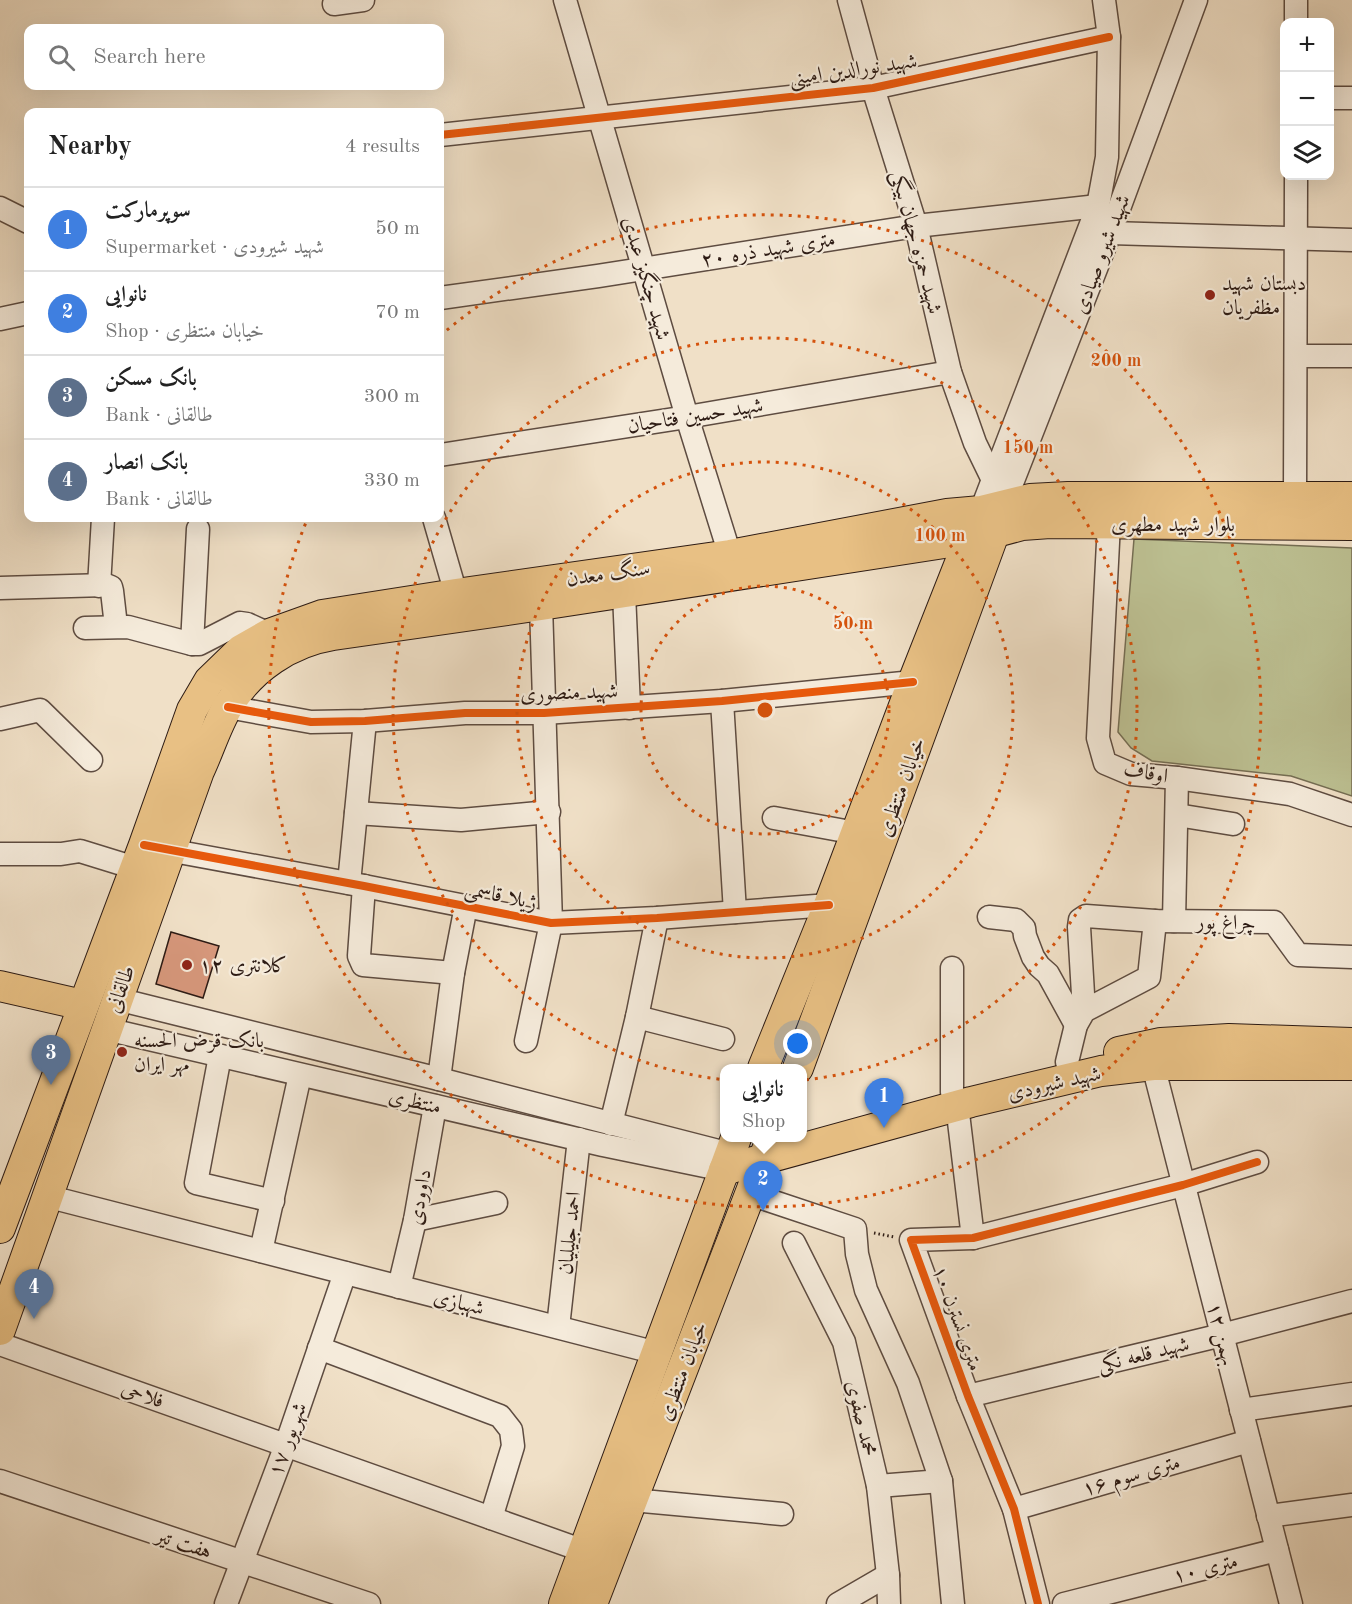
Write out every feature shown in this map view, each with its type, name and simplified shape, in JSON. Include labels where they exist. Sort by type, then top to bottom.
[{"type":"main road","name":"بلوار شهید مطهری","points":[[992,509],[1030,499],[1068,497],[1292,510],[1352,525]]},
{"type":"main road","name":"بلوار شهید مطهری","points":[[992,509],[1022,525],[1109,524],[1292,510],[1352,497]]},
{"type":"main road","name":"سنگ معدن","points":[[253,657],[269,634],[322,615],[730,555],[947,514],[992,509]]},
{"type":"main road","name":"سنگ معدن","points":[[253,657],[312,639],[624,592],[992,509]]},
{"type":"main road","name":"خیابان منتظری","points":[[765,1064],[829,905],[913,682],[992,509]]},
{"type":"main road","name":"خیابان منتظری","points":[[799,1064],[992,509]]},
{"type":"main road","name":"طالقانی","points":[[0,1228],[83,1005],[199,771],[228,706],[245,683],[253,657]]},
{"type":"main road","name":"طالقانی","points":[[0,1330],[117,999],[192,710],[209,681],[253,657]]},
{"type":"main road","points":[[0,986],[83,1005]]},
{"type":"main road","name":"شهید شیرودی","points":[[807,1136],[955,1099],[1067,1062],[1161,1043],[1229,1039],[1352,1043]]},
{"type":"main road","name":"شهید شیرودی","points":[[807,1133],[955,1099],[1101,1071],[1153,1065],[1352,1065]]},
{"type":"main road","name":"خیابان منتظری","points":[[592,1604],[750,1194],[774,1144]]},
{"type":"main road","name":"شهید شیرودی","points":[[730,1154],[774,1144]]},
{"type":"main road","name":"خیابان منتظری","points":[[564,1604],[730,1154]]},
{"type":"street","points":[[334,4],[363,0]]},
{"type":"street","name":"شهید چنگیز عبدی","points":[[565,0],[687,417],[730,555]]},
{"type":"street","name":"شهید حمزه جهان بیگی","points":[[849,0],[873,88],[916,226],[950,372],[975,443],[992,509]]},
{"type":"street","name":"شهید شیرو صیادی","points":[[992,509],[1098,206],[1107,157],[1109,37],[1104,0]]},
{"type":"street","name":"شهید شیرو صیادی","points":[[992,509],[1110,233],[1196,0]]},
{"type":"street","points":[[1296,0],[1296,18]]},
{"type":"street","name":"شهید نورالدین امینی","points":[[444,135],[873,88],[1109,37]]},
{"type":"street","points":[[1334,98],[1352,98]]},
{"type":"street","points":[[1292,510],[1296,356],[1296,180]]},
{"type":"street","name":"۲۰ متری شهید ذره","points":[[444,297],[916,226],[1098,206]]},
{"type":"street","points":[[0,208],[24,220]]},
{"type":"street","points":[[1110,233],[1352,240]]},
{"type":"street","points":[[0,319],[24,315]]},
{"type":"street","points":[[1296,356],[1352,356]]},
{"type":"street","name":"شهید حسین فتاحیان","points":[[444,454],[687,417],[950,372]]},
{"type":"street","points":[[99,586],[103,522]]},
{"type":"street","points":[[435,522],[456,594]]},
{"type":"street","name":"اوقاف","points":[[1109,524],[1098,738],[1105,763],[1131,774],[1290,794],[1352,815]]},
{"type":"street","points":[[192,644],[198,528]]},
{"type":"street","points":[[0,588],[111,587],[116,626]]},
{"type":"street","points":[[624,592],[629,708]]},
{"type":"street","points":[[526,1041],[551,923],[541,605]]},
{"type":"street","points":[[85,628],[116,626],[192,644],[199,644],[240,624],[247,624],[269,634]]},
{"type":"street","name":"شهید منصوری","points":[[228,706],[310,722],[366,722],[465,713],[544,713],[629,708],[913,682]]},
{"type":"street","points":[[722,701],[735,912]]},
{"type":"street","points":[[0,718],[40,710],[91,760]]},
{"type":"street","points":[[366,722],[356,813],[359,956],[363,965],[453,973]]},
{"type":"street","points":[[1080,1018],[1149,977],[1164,921],[1176,814],[1177,778]]},
{"type":"street","points":[[356,813],[461,820],[549,812]]},
{"type":"street","points":[[1176,814],[1233,824]]},
{"type":"street","points":[[774,818],[856,833]]},
{"type":"street","name":"ژیلا قاسمی","points":[[0,854],[61,854],[80,851],[356,884],[551,923],[657,918],[829,905]]},
{"type":"street","points":[[439,1078],[453,973],[466,906]]},
{"type":"street","points":[[1067,1062],[1080,1018],[1080,920],[1086,916],[1164,921]]},
{"type":"street","points":[[989,917],[1016,920],[1024,928],[1024,936],[1033,957],[1080,1018]]},
{"type":"street","points":[[611,1124],[637,1017],[657,918]]},
{"type":"street","name":"چراغ پور","points":[[1164,921],[1274,922],[1298,955],[1352,957]]},
{"type":"street","points":[[952,968],[955,1099],[973,1238]]},
{"type":"street","name":"منتظری","points":[[117,999],[439,1078],[730,1154]]},
{"type":"street","points":[[637,1017],[723,1039]]},
{"type":"street","name":"منتظری","points":[[106,1029],[579,1139],[730,1154]]},
{"type":"street","points":[[220,1056],[196,1183],[273,1201]]},
{"type":"street","name":"۱۲ بهمن","points":[[1153,1065],[1291,1604]]},
{"type":"street","points":[[261,1251],[300,1075]]},
{"type":"street","name":"داوودی","points":[[399,1287],[415,1220],[435,1106]]},
{"type":"street","name":"احمد جلیلیان","points":[[558,1328],[579,1139]]},
{"type":"street","name":"۱۰ متری نسترن","points":[[1038,1604],[1014,1509],[968,1396],[911,1240],[973,1238],[1183,1185],[1257,1162]]},
{"type":"street","points":[[750,1194],[855,1229],[857,1254],[866,1290],[908,1383],[941,1481],[953,1604]]},
{"type":"street","name":"شهبازی","points":[[46,1196],[657,1353]]},
{"type":"street","points":[[415,1220],[496,1203]]},
{"type":"street","name":"محمد صفوی","points":[[794,1243],[844,1342],[878,1486],[889,1604]]},
{"type":"street","name":"۱۷ شهریور","points":[[226,1604],[345,1273]]},
{"type":"street","name":"شهید قلعه نگی","points":[[968,1396],[1222,1335],[1352,1300]]},
{"type":"street","name":"فلاحی","points":[[0,1344],[584,1551]]},
{"type":"street","points":[[319,1348],[500,1416],[511,1430],[513,1446],[490,1518]]},
{"type":"street","points":[[1241,1410],[1352,1394]]},
{"type":"street","name":"۱۶ متری سوم","points":[[1014,1509],[1249,1441]]},
{"type":"street","name":"هفت تیر","points":[[0,1481],[369,1604]]},
{"type":"street","points":[[878,1486],[941,1481]]},
{"type":"street","points":[[632,1500],[782,1515]]},
{"type":"street","points":[[1268,1516],[1352,1505]]},
{"type":"street","name":"۱۰ متری","points":[[1064,1604],[1277,1550]]},
{"type":"street","points":[[838,1604],[888,1575]]},
{"type":"path","points":[[855,1229],[911,1240]]},
{"type":"green space","points":[[1134,539],[1352,548],[1352,796],[1291,776],[1152,761],[1131,748],[1118,732]]},
{"type":"building","name":"کلانتری ۱۲","points":[[171,932],[219,946],[203,998],[156,984]]},
{"type":"cycle path","points":[[444,135],[873,88],[1109,37]]},
{"type":"cycle path","points":[[228,707],[311,722],[365,721],[465,713],[544,713],[722,701],[913,682]]},
{"type":"cycle path","points":[[144,845],[551,923],[657,918],[829,905]]},
{"type":"cycle path","points":[[1038,1604],[1014,1509],[968,1396],[911,1240],[973,1238],[1183,1185],[1257,1162]]},
{"type":"place","name":"دبستان شهید مظفریان","points":[[1210,295]]},
{"type":"place","name":"کلانتری ۱۲","points":[[187,965]]},
{"type":"place","name":"بانک قرض الحسنه مهر ایران","points":[[122,1052]]},
{"type":"place","name":"بانک مسکن","points":[[51,1085]]},
{"type":"place","name":"سوپرمارکت","points":[[884,1128]]},
{"type":"place","name":"نانوایی","points":[[763,1211]]},
{"type":"place","name":"بانک انصار","points":[[34,1319]]}]
